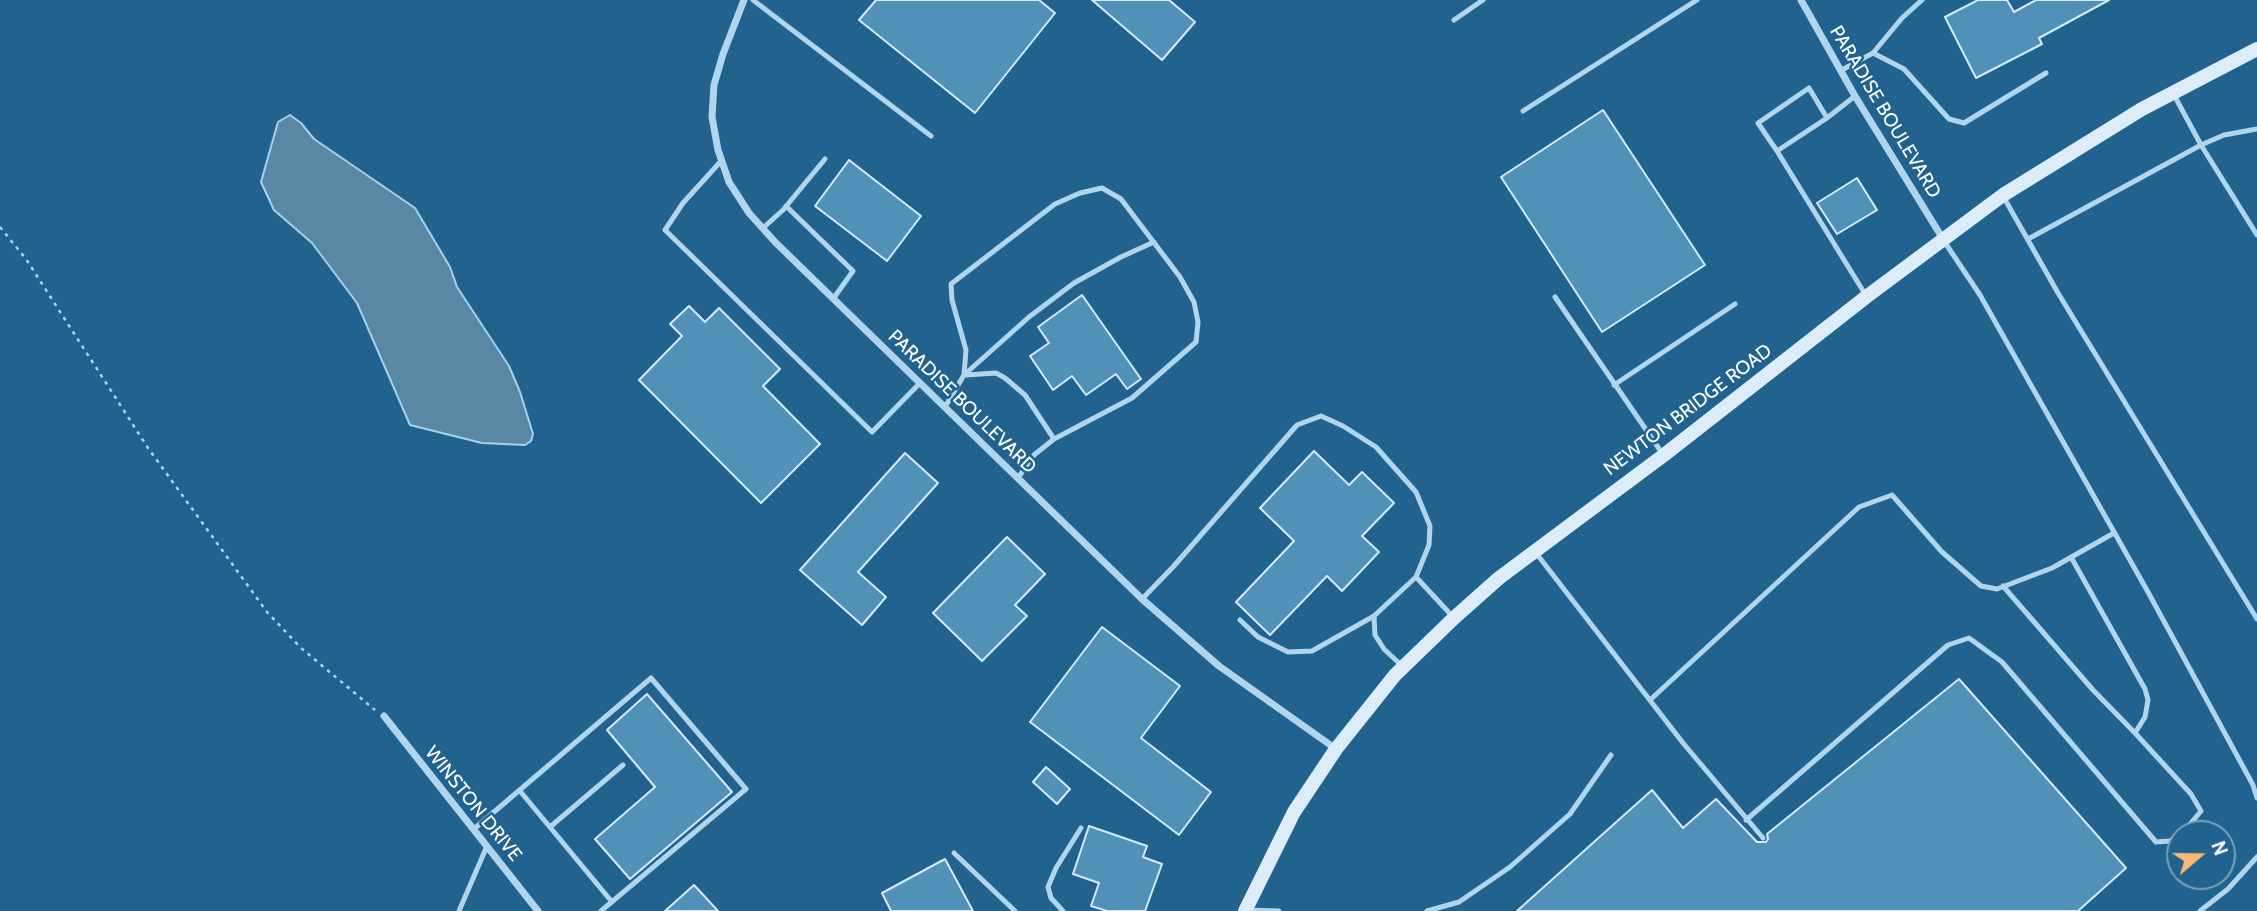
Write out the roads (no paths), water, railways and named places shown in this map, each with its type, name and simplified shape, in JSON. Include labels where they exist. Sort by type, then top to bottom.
[{"type":"main road","name":"NEWTON BRIDGE ROAD","points":[[1245,910],[1294,812],[1336,749],[1404,668],[1454,618],[1535,551],[2003,195],[2079,147],[2257,49]]},
{"type":"street","name":"PARADISE BOULEVARD","points":[[744,0],[714,85],[712,117],[729,183],[749,213],[833,299],[1142,599],[1219,666],[1336,749]]},
{"type":"street","name":"PARADISE BOULEVARD","points":[[1801,0],[1840,71],[1943,239]]},
{"type":"street","name":"WINSTON DRIVE","points":[[384,716],[538,911]]},
{"type":"lane","points":[[752,0],[931,136]]},
{"type":"lane","points":[[1454,20],[1483,0]]},
{"type":"lane","points":[[1523,111],[1697,0]]},
{"type":"lane","points":[[1840,71],[1873,53],[1902,18],[1922,0]]},
{"type":"lane","points":[[1873,53],[1903,69],[1949,120],[1964,123],[2046,73]]},
{"type":"lane","points":[[1828,118],[1809,88],[1758,122],[1866,297]]},
{"type":"lane","points":[[2173,93],[2201,145],[2257,235]]},
{"type":"lane","points":[[1777,151],[1828,118],[1855,96]]},
{"type":"lane","points":[[2028,239],[2201,145],[2224,135],[2257,129]]},
{"type":"lane","points":[[762,228],[786,205],[825,159]]},
{"type":"lane","points":[[722,160],[683,203],[665,230],[872,432],[920,383]]},
{"type":"lane","points":[[964,375],[966,350],[952,300],[951,284],[1055,204],[1080,192],[1102,188],[1121,199],[1180,276],[1194,302],[1198,322],[1196,342],[1132,398],[1054,439],[1034,455],[1018,478]]},
{"type":"lane","points":[[2003,195],[2058,293],[2257,620]]},
{"type":"lane","points":[[786,205],[853,271],[833,299]]},
{"type":"lane","points":[[1943,239],[1980,295],[2114,533],[2253,785],[2257,798]]},
{"type":"lane","points":[[945,407],[964,375],[1029,317],[1074,283],[1121,257],[1154,243]]},
{"type":"lane","points":[[1555,297],[1664,455]]},
{"type":"lane","points":[[1614,385],[1735,304]]},
{"type":"lane","points":[[964,375],[996,373],[1005,378],[1025,395],[1054,439]]},
{"type":"lane","points":[[1142,599],[1297,425],[1321,416],[1376,447],[1416,492],[1430,526],[1429,545],[1416,577],[1374,616],[1311,651],[1288,652],[1258,637],[1240,620]]},
{"type":"lane","points":[[1650,700],[1860,507],[1892,495],[1942,552],[1981,586],[1997,589],[2052,568],[2114,533]]},
{"type":"lane","points":[[1535,551],[1650,700],[1763,838]]},
{"type":"lane","points":[[2071,558],[2145,689],[2148,700],[2145,717],[2135,733]]},
{"type":"lane","points":[[1416,577],[1454,618]]},
{"type":"lane","points":[[1746,820],[1948,645],[1969,638],[2002,663],[2156,842],[2170,841],[2186,829],[2201,811],[2191,794],[2093,690],[2003,586]]},
{"type":"lane","points":[[1374,616],[1375,635],[1384,649],[1404,668]]},
{"type":"lane","points":[[474,830],[651,678],[746,789],[601,911]]},
{"type":"lane","points":[[1427,911],[1459,902],[1510,867],[1570,814],[1611,755]]},
{"type":"lane","points":[[550,827],[622,765]]},
{"type":"lane","points":[[520,791],[612,902]]},
{"type":"lane","points":[[1063,911],[1051,898],[1048,887],[1056,868],[1081,828]]},
{"type":"lane","points":[[459,911],[487,846]]},
{"type":"lane","points":[[954,853],[1015,911]]},
{"type":"lane","points":[[2200,911],[2228,889],[2257,857]]},
{"type":"lane","points":[[1245,910],[1279,911]]},
{"type":"water","points":[[290,115],[301,123],[314,139],[415,208],[450,267],[457,287],[509,366],[533,434],[531,441],[525,445],[482,443],[410,425],[357,303],[312,243],[274,210],[261,182],[278,122]]}]
